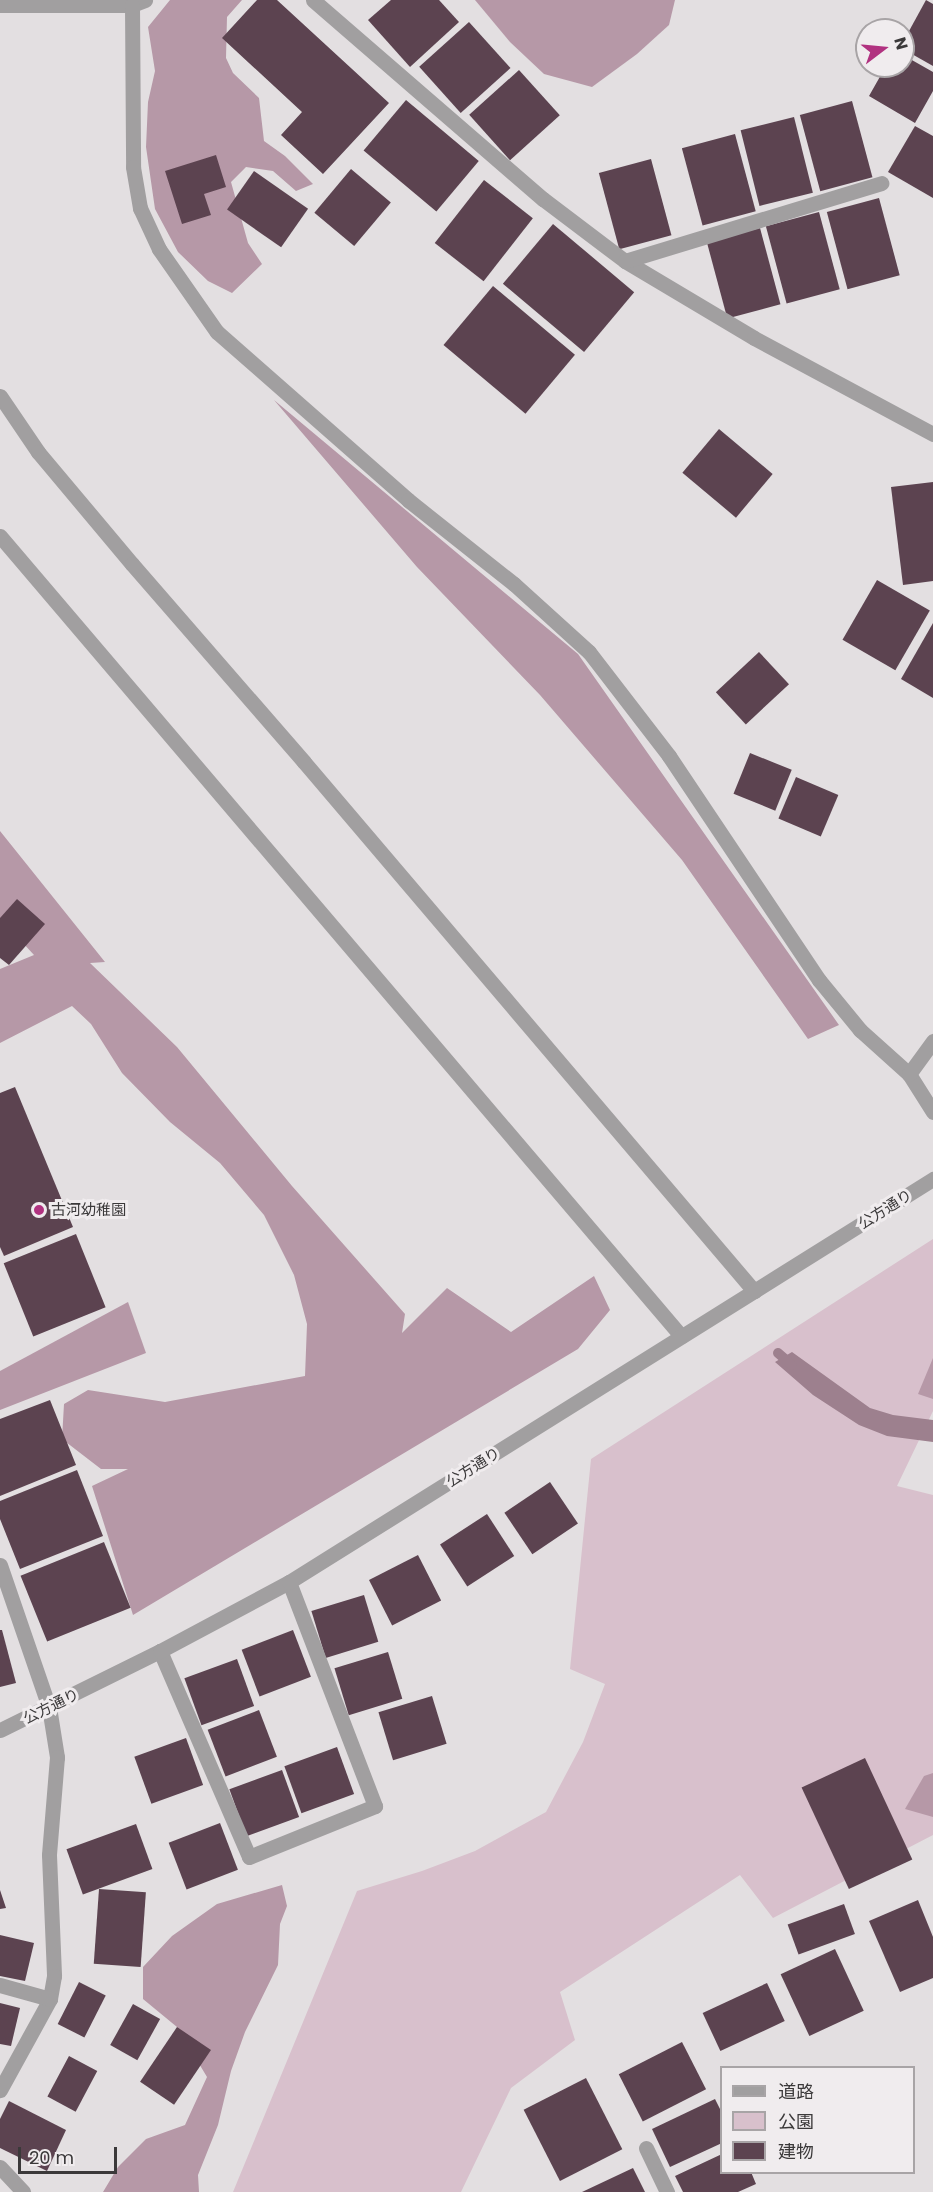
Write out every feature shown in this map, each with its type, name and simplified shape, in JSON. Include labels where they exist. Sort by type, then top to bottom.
[{"type":"street","points":[[313,0],[543,199],[625,261],[754,338],[933,434]]},
{"type":"street","points":[[0,5],[138,3],[134,167],[140,208],[159,249],[217,332],[408,500],[514,585],[589,652],[669,756],[819,980],[860,1030],[909,1074],[933,1112]]},
{"type":"street","points":[[625,261],[881,183]]},
{"type":"street","points":[[0,396],[38,452],[117,547],[304,762],[754,1291]]},
{"type":"street","points":[[0,536],[681,1336]]},
{"type":"street","points":[[909,1074],[933,1041]]},
{"type":"street","name":"公方通り","points":[[0,1730],[160,1651],[289,1582],[933,1179]]},
{"type":"street","points":[[0,1565],[49,1707],[57,1757],[49,1855],[54,1976],[50,2000],[0,2090]]},
{"type":"street","points":[[160,1651],[249,1857],[375,1806],[289,1582]]},
{"type":"street","points":[[0,1985],[50,2000]]},
{"type":"street","points":[[646,2148],[667,2192]]},
{"type":"street","points":[[0,2167],[23,2192]]},
{"type":"green space","points":[[933,1239],[933,1411],[897,1486],[933,1495],[933,1835],[773,1918],[740,1875],[560,1992],[575,2040],[511,2088],[461,2192],[233,2192],[357,1891],[422,1871],[475,1851],[546,1812],[583,1742],[605,1684],[570,1669],[591,1459]]},
{"type":"shaded area","points":[[170,0],[242,0],[227,17],[226,58],[233,73],[259,98],[264,141],[285,156],[313,184],[296,191],[273,171],[246,167],[231,182],[248,243],[262,264],[232,293],[208,281],[178,252],[155,209],[146,147],[148,102],[155,71],[148,27]]},
{"type":"shaded area","points":[[475,0],[675,0],[669,25],[637,54],[592,87],[544,74],[510,42]]},
{"type":"shaded area","points":[[274,400],[578,654],[839,1025],[808,1039],[682,860],[540,695],[417,567]]},
{"type":"shaded area","points":[[0,831],[105,962],[90,963],[177,1047],[292,1186],[405,1314],[402,1333],[447,1288],[511,1332],[594,1276],[610,1310],[578,1349],[133,1615],[92,1486],[128,1469],[101,1469],[62,1439],[64,1404],[88,1390],[165,1402],[305,1376],[307,1324],[294,1275],[264,1215],[220,1163],[170,1122],[122,1073],[91,1024],[72,1006],[0,1043],[0,969],[34,955],[0,918]]},
{"type":"shaded area","points":[[128,1302],[146,1353],[0,1410],[0,1371]]},
{"type":"shaded area","points":[[792,1352],[870,1408],[893,1415],[933,1420],[933,1442],[887,1436],[859,1425],[813,1395],[775,1362]]},
{"type":"shaded area","points":[[933,1358],[933,1399],[918,1394]]},
{"type":"shaded area","points":[[933,1773],[933,1817],[905,1809],[924,1776]]},
{"type":"shaded area","points":[[282,1885],[287,1906],[280,1924],[278,1965],[245,2032],[231,2071],[218,2125],[198,2175],[199,2192],[103,2192],[118,2167],[146,2139],[185,2125],[207,2077],[177,2027],[143,1999],[143,1967],[172,1936],[217,1904]]},
{"type":"building","points":[[257,0],[277,0],[389,103],[323,174],[281,135],[302,112],[222,38]]},
{"type":"building","points":[[391,0],[439,0],[459,22],[410,67],[368,20]]},
{"type":"building","points":[[926,0],[933,4],[933,66],[915,56],[915,20]]},
{"type":"building","points":[[469,22],[510,68],[461,113],[419,67]]},
{"type":"building","points":[[915,62],[933,72],[933,91],[915,123],[869,96],[879,78],[915,78]]},
{"type":"building","points":[[519,70],[560,115],[510,160],[469,115]]},
{"type":"building","points":[[406,100],[479,161],[436,212],[364,151]]},
{"type":"building","points":[[852,101],[872,177],[820,191],[800,115]]},
{"type":"building","points":[[794,117],[813,193],[760,206],[741,130]]},
{"type":"building","points":[[915,126],[933,136],[933,198],[888,172]]},
{"type":"building","points":[[735,134],[756,211],[703,226],[682,148]]},
{"type":"building","points":[[216,155],[226,187],[204,194],[211,215],[182,224],[165,171]]},
{"type":"building","points":[[651,159],[671,235],[619,249],[599,173]]},
{"type":"building","points":[[351,169],[391,202],[354,246],[314,213]]},
{"type":"building","points":[[254,171],[308,209],[281,247],[227,210]]},
{"type":"building","points":[[484,180],[533,218],[484,281],[435,243]]},
{"type":"building","points":[[879,198],[900,275],[848,289],[827,212]]},
{"type":"building","points":[[819,212],[840,289],[787,304],[766,226]]},
{"type":"building","points":[[553,224],[634,292],[584,352],[503,284]]},
{"type":"building","points":[[760,228],[780,304],[727,319],[707,242]]},
{"type":"building","points":[[493,286],[575,355],[525,414],[444,345]]},
{"type":"building","points":[[719,429],[773,474],[736,518],[682,473]]},
{"type":"building","points":[[933,482],[933,581],[903,585],[891,487]]},
{"type":"building","points":[[877,580],[930,610],[895,670],[842,640]]},
{"type":"building","points":[[933,623],[933,698],[901,679]]},
{"type":"building","points":[[759,652],[789,684],[746,724],[716,692]]},
{"type":"building","points":[[750,753],[792,770],[775,811],[734,794]]},
{"type":"building","points":[[796,777],[838,795],[821,836],[778,818]]},
{"type":"building","points":[[17,899],[45,924],[9,965],[0,958],[0,918]]},
{"type":"building","points":[[15,1087],[73,1227],[4,1256],[0,1247],[0,1093]]},
{"type":"building","points":[[76,1234],[106,1307],[33,1336],[4,1263]]},
{"type":"building","points":[[50,1400],[76,1465],[0,1496],[0,1419]]},
{"type":"building","points":[[77,1470],[103,1536],[20,1569],[0,1519],[0,1501]]},
{"type":"building","points":[[550,1482],[578,1523],[532,1554],[504,1513]]},
{"type":"building","points":[[487,1514],[514,1556],[467,1586],[440,1544]]},
{"type":"building","points":[[104,1542],[131,1608],[47,1642],[21,1576]]},
{"type":"building","points":[[418,1555],[441,1600],[392,1625],[369,1580]]},
{"type":"building","points":[[364,1595],[378,1642],[326,1658],[311,1611]]},
{"type":"building","points":[[0,1630],[2,1630],[16,1683],[0,1687]]},
{"type":"building","points":[[293,1630],[311,1677],[260,1696],[242,1650]]},
{"type":"building","points":[[388,1652],[402,1699],[349,1715],[334,1668]]},
{"type":"building","points":[[237,1659],[254,1706],[201,1725],[184,1678]]},
{"type":"building","points":[[432,1696],[447,1744],[393,1760],[378,1712]]},
{"type":"building","points":[[259,1710],[277,1757],[226,1776],[208,1730]]},
{"type":"building","points":[[186,1738],[203,1785],[151,1804],[134,1757]]},
{"type":"building","points":[[337,1747],[354,1794],[301,1813],[284,1766]]},
{"type":"building","points":[[865,1758],[912,1860],[849,1889],[802,1788]]},
{"type":"building","points":[[282,1770],[299,1817],[246,1836],[229,1789]]},
{"type":"building","points":[[220,1823],[238,1870],[187,1889],[169,1843]]},
{"type":"building","points":[[136,1824],[152,1869],[83,1894],[66,1849]]},
{"type":"building","points":[[99,1889],[146,1892],[141,1967],[94,1964]]},
{"type":"building","points":[[0,1890],[6,1908],[0,1909]]},
{"type":"building","points":[[918,1900],[933,1937],[933,1978],[900,1992],[869,1921]]},
{"type":"building","points":[[844,1904],[855,1934],[799,1955],[788,1925]]},
{"type":"building","points":[[0,1935],[34,1943],[25,1981],[0,1976]]},
{"type":"building","points":[[835,1949],[864,2011],[809,2036],[781,1974]]},
{"type":"building","points":[[79,1982],[106,1996],[84,2037],[58,2024]]},
{"type":"building","points":[[767,1983],[785,2021],[720,2051],[703,2013]]},
{"type":"building","points":[[0,2003],[20,2008],[11,2046],[0,2044]]},
{"type":"building","points":[[133,2004],[160,2019],[137,2060],[110,2045]]},
{"type":"building","points":[[177,2027],[211,2050],[174,2105],[140,2082]]},
{"type":"building","points":[[682,2042],[706,2089],[643,2121],[619,2074]]},
{"type":"building","points":[[69,2056],[97,2071],[76,2112],[47,2097]]},
{"type":"building","points":[[586,2078],[622,2149],[560,2181],[524,2110]]},
{"type":"building","points":[[715,2099],[720,2109],[720,2144],[670,2167],[652,2129]]},
{"type":"building","points":[[9,2101],[66,2130],[47,2171],[0,2148],[0,2119]]},
{"type":"building","points":[[720,2155],[720,2174],[752,2174],[756,2184],[738,2192],[683,2192],[675,2176]]},
{"type":"building","points":[[633,2168],[645,2192],[582,2192]]},
{"type":"waterway","points":[[778,1353],[792,1365]]},
{"type":"place","name":"古河幼稚園","points":[[39,1210]]}]
